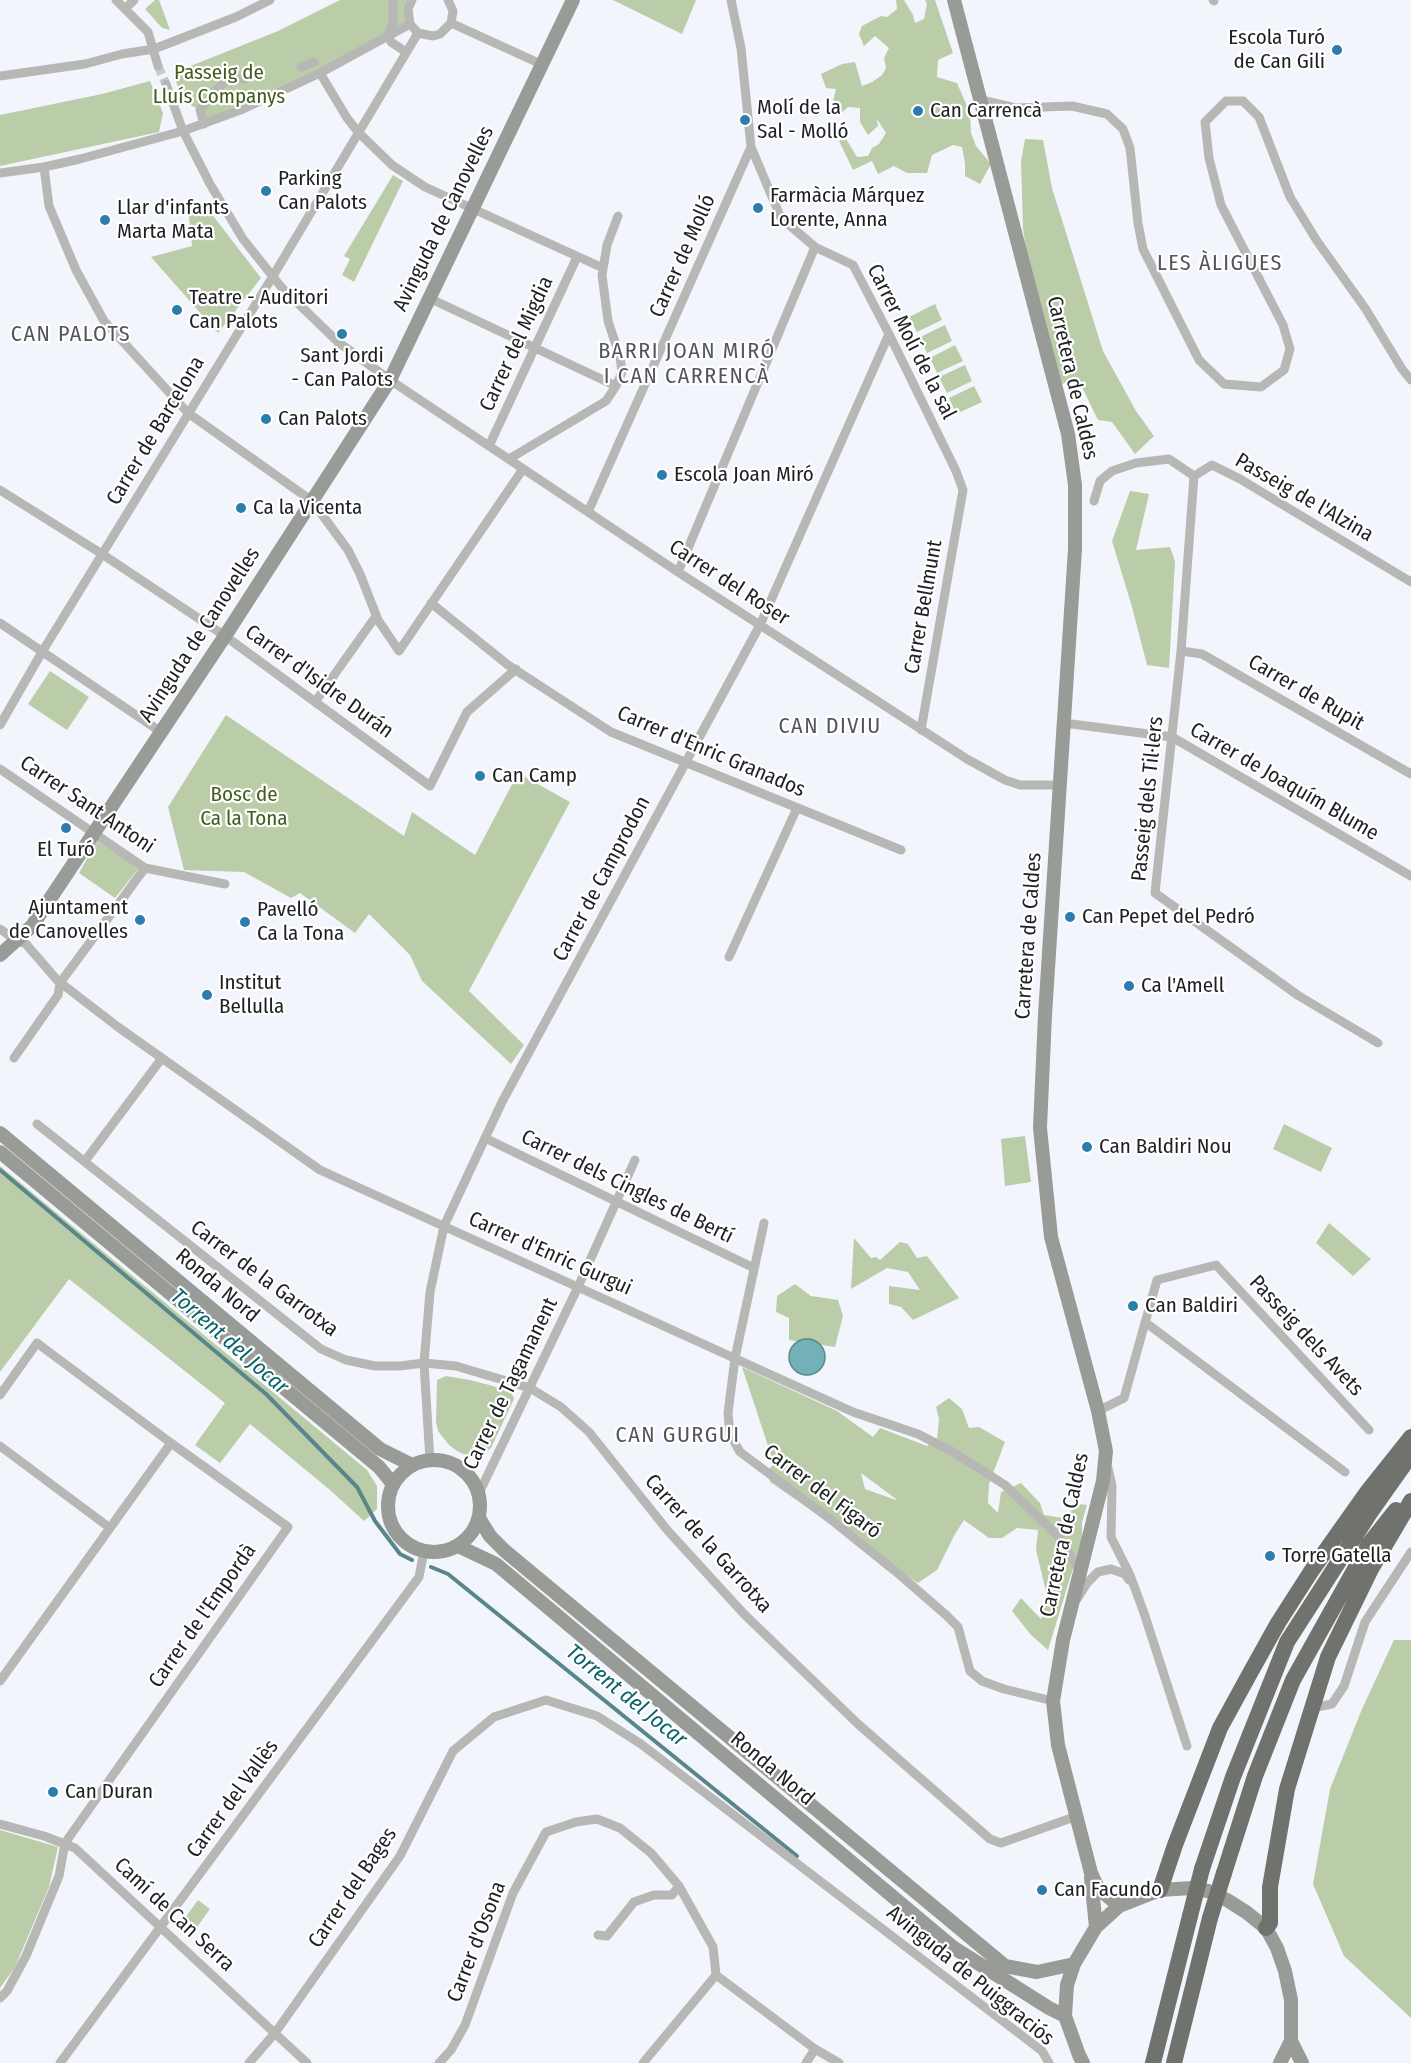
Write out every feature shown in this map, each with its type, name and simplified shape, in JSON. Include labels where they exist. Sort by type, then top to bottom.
[{"type":"highway","points":[[1160,1890],[1220,1728],[1249,1675],[1278,1623],[1312,1570],[1368,1491],[1411,1437]]},
{"type":"highway","points":[[1153,2063],[1202,1869],[1233,1777],[1287,1642],[1370,1513],[1411,1455]]},
{"type":"highway","points":[[1174,2063],[1210,1918],[1256,1776],[1293,1680],[1369,1544],[1411,1490]]},
{"type":"highway","points":[[1266,1929],[1270,1923],[1270,1887],[1287,1789],[1332,1648],[1371,1569],[1411,1501]]},
{"type":"main road","name":"Avinguda de Canovelles","points":[[0,955],[32,926],[225,636],[390,380],[573,0]]},
{"type":"main road","name":"Carretera de Caldes","points":[[954,0],[1068,434],[1073,475],[1075,549],[1045,1015],[1040,1128],[1051,1237],[1098,1411],[1106,1451],[1102,1481],[1063,1640],[1053,1701],[1058,1745],[1091,1873]]},
{"type":"main road","name":"Ronda Nord","points":[[0,1132],[381,1449],[412,1465]]},
{"type":"main road","name":"Ronda Nord","points":[[0,1152],[379,1467],[393,1484]]},
{"type":"main road","points":[[443,1460],[466,1472],[475,1483],[479,1493],[479,1518],[474,1531],[458,1546],[438,1552],[424,1551],[407,1543],[397,1534],[391,1522],[388,1501],[393,1484],[400,1475],[412,1465],[430,1461],[443,1460]]},
{"type":"main road","name":"Ronda Nord","points":[[479,1518],[490,1536],[505,1551],[1005,1966],[1037,1972],[1074,1964]]},
{"type":"main road","name":"Ronda Nord","points":[[458,1546],[496,1564],[954,1948],[1065,2016]]},
{"type":"main road","points":[[1091,1873],[1098,1888],[1119,1906]]},
{"type":"main road","points":[[1091,1873],[1096,1927]]},
{"type":"main road","points":[[1083,2063],[1078,2055],[1065,2016],[1067,1985],[1074,1964],[1096,1927],[1119,1906],[1160,1890],[1192,1888],[1208,1891],[1237,1906],[1266,1929],[1277,1948],[1291,2000],[1291,2042],[1280,2063]]},
{"type":"main road","points":[[1291,2042],[1302,2063]]},
{"type":"street","points":[[116,0],[148,32],[158,66]]},
{"type":"street","points":[[125,9],[135,0]]},
{"type":"street","points":[[0,76],[85,64],[153,49],[236,17],[270,0]]},
{"type":"street","points":[[393,0],[393,22],[388,35],[391,42],[406,52]]},
{"type":"street","points":[[412,0],[408,9],[410,24],[418,33],[425,35],[440,34],[451,23],[453,10],[448,0]]},
{"type":"street","name":"Carrer Molí de la sal","points":[[731,0],[741,48],[751,147],[781,218],[815,247],[853,265],[956,471],[963,490]]},
{"type":"street","points":[[451,23],[543,65]]},
{"type":"street","points":[[0,174],[44,167],[204,124],[243,109],[320,73],[410,24]]},
{"type":"street","name":"Carrer de Barcelona","points":[[0,725],[418,33]]},
{"type":"street","points":[[301,67],[314,62]]},
{"type":"street","points":[[320,73],[347,118],[392,165],[425,187],[603,268]]},
{"type":"street","points":[[204,124],[200,110],[228,77],[245,79]]},
{"type":"street","name":"Carrer del Roser","points":[[166,84],[183,131],[210,184],[243,238],[282,288],[338,342],[390,380],[678,572],[967,759],[1005,780],[1020,785],[1060,785]]},
{"type":"street","points":[[981,100],[1016,108],[1072,106],[1107,114],[1123,129],[1130,148],[1143,249],[1199,360],[1224,384],[1261,387],[1284,370],[1290,349],[1283,326],[1221,205],[1209,158],[1205,122],[1226,101],[1243,101],[1259,117],[1290,197],[1411,380]]},
{"type":"street","name":"Carrer de Molló","points":[[588,512],[751,147]]},
{"type":"street","points":[[44,167],[49,206],[76,270],[104,321],[188,413],[312,501],[348,550],[376,615],[399,651],[523,469]]},
{"type":"street","points":[[508,459],[606,401],[616,386],[622,372],[620,357],[608,321],[604,298],[603,268],[618,216]]},
{"type":"street","points":[[678,572],[815,247]]},
{"type":"street","name":"Carrer del Migdia","points":[[489,446],[577,257]]},
{"type":"street","points":[[429,298],[616,386]]},
{"type":"street","name":"Carrer de Camprodon","points":[[430,1461],[424,1363],[430,1292],[444,1226],[502,1102],[760,626],[889,334]]},
{"type":"street","points":[[1094,501],[1100,481],[1112,471],[1136,463],[1169,459],[1194,476]]},
{"type":"street","name":"Passeig de l'Alzina","points":[[1194,476],[1212,465],[1240,479],[1411,582]]},
{"type":"street","name":"Passeig dels Til·lers","points":[[1194,476],[1172,737],[1155,893],[1299,996],[1378,1043]]},
{"type":"street","name":"Carrer d'Isidre Durán","points":[[0,490],[102,554],[225,636],[430,786],[466,712],[516,669]]},
{"type":"street","name":"Carrer Bellmunt","points":[[921,730],[963,490]]},
{"type":"street","name":"Carrer d'Enric Granados","points":[[431,603],[516,669],[611,732],[902,850]]},
{"type":"street","points":[[315,702],[376,615]]},
{"type":"street","points":[[0,623],[161,732]]},
{"type":"street","name":"Carrer de Rupit","points":[[1180,651],[1202,654],[1411,774]]},
{"type":"street","name":"Carrer de Joaquím Blume","points":[[1064,723],[1172,737],[1411,876]]},
{"type":"street","name":"Carrer Sant Antoni","points":[[0,769],[145,868],[225,884]]},
{"type":"street","points":[[729,957],[797,808]]},
{"type":"street","points":[[14,1058],[58,995],[60,983],[145,868]]},
{"type":"street","name":"Carrer d'Enric Gurgui","points":[[0,929],[17,941],[26,944],[60,983],[320,1170],[853,1412],[918,1434],[953,1452],[1005,1485],[1058,1536],[1080,1571]]},
{"type":"street","points":[[85,1161],[162,1058]]},
{"type":"street","name":"Carrer de la Garrotxa","points":[[37,1124],[321,1349],[346,1360],[375,1366],[424,1363],[456,1366],[530,1388],[561,1407],[589,1432],[668,1531],[744,1614],[858,1724],[990,1839],[1001,1843],[1077,1816]]},
{"type":"street","name":"Carrer dels Cingles de Bertí","points":[[485,1138],[754,1268]]},
{"type":"street","name":"Carrer de Tagamanent","points":[[479,1493],[578,1287],[635,1160]]},
{"type":"street","name":"Carrer del Figaró","points":[[764,1223],[735,1358],[728,1413],[730,1434],[740,1452],[834,1522],[946,1615],[958,1627],[970,1671],[982,1681],[1053,1701]]},
{"type":"street","name":"Passeig dels Avets","points":[[1145,1322],[1156,1280],[1216,1265],[1369,1430]]},
{"type":"street","points":[[1098,1411],[1124,1398],[1145,1322],[1345,1472]]},
{"type":"street","points":[[0,1395],[37,1343],[171,1443],[0,1681]]},
{"type":"street","name":"Carrer de l'Empordà","points":[[65,1843],[288,1527],[171,1443]]},
{"type":"street","points":[[0,1446],[110,1528]]},
{"type":"street","points":[[1106,1451],[1112,1486],[1111,1537],[1135,1587],[1187,1746]]},
{"type":"street","points":[[1088,1538],[1095,1533],[1111,1537]]},
{"type":"street","name":"Carrer del Vallès","points":[[60,2063],[67,2058],[161,1926],[419,1577],[424,1551]]},
{"type":"street","points":[[1312,1708],[1332,1704],[1344,1686],[1365,1622],[1411,1552]]},
{"type":"street","points":[[1071,1609],[1087,1583],[1098,1572],[1111,1569],[1125,1574],[1135,1587]]},
{"type":"street","name":"Carrer del Bages","points":[[249,2063],[275,2033],[400,1856],[453,1751],[494,1717],[546,1700],[597,1716],[641,1744],[868,1917]]},
{"type":"street","name":"Carrer d'Osona","points":[[439,2063],[451,2050],[465,2025],[513,1893],[546,1832],[576,1822],[597,1819],[620,1828],[651,1853],[679,1886]]},
{"type":"street","name":"Camí de Can Serra","points":[[0,1824],[75,1848],[307,2063]]},
{"type":"street","points":[[0,1998],[7,1991],[26,1956],[59,1876],[65,1843]]},
{"type":"street","points":[[598,1935],[607,1936],[634,1902],[654,1895],[672,1895],[679,1886],[713,1947],[716,1975],[643,2063]]},
{"type":"street","name":"Avinguda de Puiggraciós","points":[[868,1917],[1042,2051],[1049,2063]]},
{"type":"street","points":[[716,1975],[815,2049],[839,2063]]},
{"type":"street","points":[[806,2063],[815,2049]]},
{"type":"green space","points":[[155,0],[159,0],[170,30],[162,28],[145,9]]},
{"type":"green space","name":"Passeig de Lluís Companys","points":[[340,0],[411,0],[407,21],[315,72],[204,124],[200,110],[183,101],[173,73],[278,31]]},
{"type":"green space","points":[[613,0],[696,0],[682,34]]},
{"type":"green space","points":[[896,0],[904,0],[915,23],[924,19],[927,4],[925,0],[935,0],[953,53],[938,60],[937,77],[957,83],[970,113],[971,133],[976,146],[991,164],[980,184],[965,176],[962,147],[953,145],[932,155],[927,173],[907,173],[894,166],[878,174],[872,161],[853,170],[839,141],[845,137],[857,157],[868,156],[886,133],[877,119],[878,126],[868,135],[860,122],[860,108],[848,107],[839,115],[831,110],[836,89],[826,88],[821,74],[842,64],[855,62],[862,86],[882,75],[886,68],[884,58],[889,48],[875,36],[864,46],[859,34],[862,26],[881,16],[887,17],[897,9]]},
{"type":"green space","name":"Passeig de Lluís Companys","points":[[150,81],[163,113],[159,132],[0,166],[0,115],[102,94]]},
{"type":"green space","points":[[1025,139],[1043,140],[1052,188],[1103,351],[1136,411],[1154,436],[1135,454],[1112,422],[1098,420],[1077,377],[1060,385],[1027,258],[1023,228],[1021,162]]},
{"type":"green space","points":[[393,175],[403,181],[354,282],[342,275],[350,259],[344,256]]},
{"type":"green space","points":[[204,204],[261,278],[218,333],[151,257],[192,246],[188,208]]},
{"type":"green space","points":[[935,304],[942,320],[917,332],[909,317]]},
{"type":"green space","points":[[945,325],[952,341],[927,353],[920,337]]},
{"type":"green space","points":[[955,345],[963,361],[937,373],[930,358]]},
{"type":"green space","points":[[965,365],[972,381],[947,393],[939,377]]},
{"type":"green space","points":[[974,386],[982,402],[956,414],[949,398]]},
{"type":"green space","points":[[1130,491],[1149,494],[1136,550],[1170,547],[1175,561],[1169,668],[1147,665],[1112,541]]},
{"type":"green space","points":[[50,671],[89,697],[67,730],[28,704]]},
{"type":"green space","name":"Bosc de Ca la Tona","points":[[226,715],[404,836],[412,812],[475,855],[518,773],[570,802],[469,991],[524,1045],[511,1064],[422,981],[410,955],[369,914],[355,933],[300,893],[291,898],[244,872],[184,870],[168,807]]},
{"type":"green space","points":[[97,841],[139,868],[115,898],[79,873]]},
{"type":"green space","points":[[1284,1124],[1332,1148],[1321,1172],[1273,1149]]},
{"type":"green space","points":[[1025,1136],[1031,1182],[1005,1186],[1001,1139]]},
{"type":"green space","points":[[0,1166],[367,1470],[377,1486],[377,1509],[364,1521],[250,1424],[220,1463],[195,1445],[225,1403],[69,1279],[0,1372]]},
{"type":"green space","points":[[1329,1223],[1371,1259],[1353,1276],[1316,1243]]},
{"type":"green space","points":[[854,1238],[871,1258],[876,1257],[880,1260],[900,1242],[908,1244],[917,1258],[927,1256],[959,1298],[913,1320],[901,1307],[889,1304],[889,1286],[920,1290],[908,1272],[887,1268],[851,1289]]},
{"type":"green space","points":[[795,1284],[811,1296],[838,1300],[843,1316],[835,1347],[789,1340],[789,1318],[776,1312],[777,1296]]},
{"type":"green space","points":[[742,1367],[837,1411],[873,1437],[880,1428],[927,1446],[937,1439],[939,1419],[936,1407],[949,1398],[962,1409],[969,1428],[979,1427],[1005,1442],[989,1484],[988,1503],[998,1513],[1001,1492],[1021,1483],[1040,1503],[1044,1515],[1063,1518],[1079,1504],[1087,1505],[1082,1522],[1082,1543],[1048,1650],[1031,1635],[1012,1611],[1021,1598],[1041,1619],[1047,1596],[1036,1550],[1038,1530],[1017,1528],[1002,1538],[989,1538],[964,1520],[937,1570],[918,1583],[770,1482],[769,1469],[774,1464]],"holes":[[[861,1473],[896,1499],[865,1489]]]},
{"type":"green space","points":[[446,1376],[493,1386],[513,1396],[514,1399],[491,1448],[480,1456],[457,1451],[438,1431],[436,1422],[437,1380]]},
{"type":"green space","points":[[1394,1640],[1411,1640],[1411,2018],[1344,1956],[1313,1884],[1330,1789],[1362,1709]]},
{"type":"green space","points":[[0,1830],[58,1847],[49,1887],[15,1967],[0,1988]]},
{"type":"green space","points":[[198,1900],[210,1909],[192,1934],[180,1925]]},
{"type":"water","points":[[807,1339],[820,1344],[825,1357],[820,1370],[807,1375],[794,1370],[789,1357],[794,1344]]},
{"type":"waterway","name":"Torrent del Jocar","points":[[0,1170],[266,1394],[357,1487],[375,1521],[400,1554],[412,1560]]},
{"type":"waterway","name":"Torrent del Jocar","points":[[431,1567],[448,1574],[797,1856]]},
{"type":"tunnel","points":[[158,66],[166,84]]},
{"type":"place","name":"Escola Turó de Can Gili","points":[[1337,50]]},
{"type":"place","name":"Can Carrencà","points":[[918,111]]},
{"type":"place","name":"Molí de la Sal - Molló","points":[[745,120]]},
{"type":"place","name":"Parking Can Palots","points":[[266,191]]},
{"type":"place","name":"Farmàcia Márquez Lorente, Anna","points":[[758,208]]},
{"type":"place","name":"Llar d'infants Marta Mata","points":[[105,220]]},
{"type":"place","name":"Teatre - Auditori Can Palots","points":[[177,310]]},
{"type":"place","name":"Sant Jordi - Can Palots","points":[[342,334]]},
{"type":"place","name":"Can Palots","points":[[266,419]]},
{"type":"place","name":"Escola Joan Miró","points":[[662,475]]},
{"type":"place","name":"Ca la Vicenta","points":[[241,508]]},
{"type":"place","name":"Can Camp","points":[[480,776]]},
{"type":"place","name":"El Turó","points":[[66,828]]},
{"type":"place","name":"Can Pepet del Pedró","points":[[1070,917]]},
{"type":"place","name":"Ajuntament de Canovelles","points":[[140,920]]},
{"type":"place","name":"Pavelló Ca la Tona","points":[[245,922]]},
{"type":"place","name":"Ca l'Amell","points":[[1129,986]]},
{"type":"place","name":"Institut Bellulla","points":[[207,995]]},
{"type":"place","name":"Can Baldiri Nou","points":[[1087,1147]]},
{"type":"place","name":"Can Baldiri","points":[[1133,1306]]},
{"type":"place","name":"Torre Gatella","points":[[1270,1556]]},
{"type":"place","name":"Can Duran","points":[[53,1792]]},
{"type":"place","name":"Can Facundo","points":[[1042,1890]]},
{"type":"district","name":"LES ÀLIGUES","points":[[1220,264]]},
{"type":"district","name":"CAN PALOTS","points":[[71,335]]},
{"type":"district","name":"BARRI JOAN MIRÓ I CAN CARRENCÀ","points":[[687,364]]},
{"type":"district","name":"CAN DIVIU","points":[[830,727]]},
{"type":"district","name":"CAN GURGUI","points":[[678,1436]]}]
